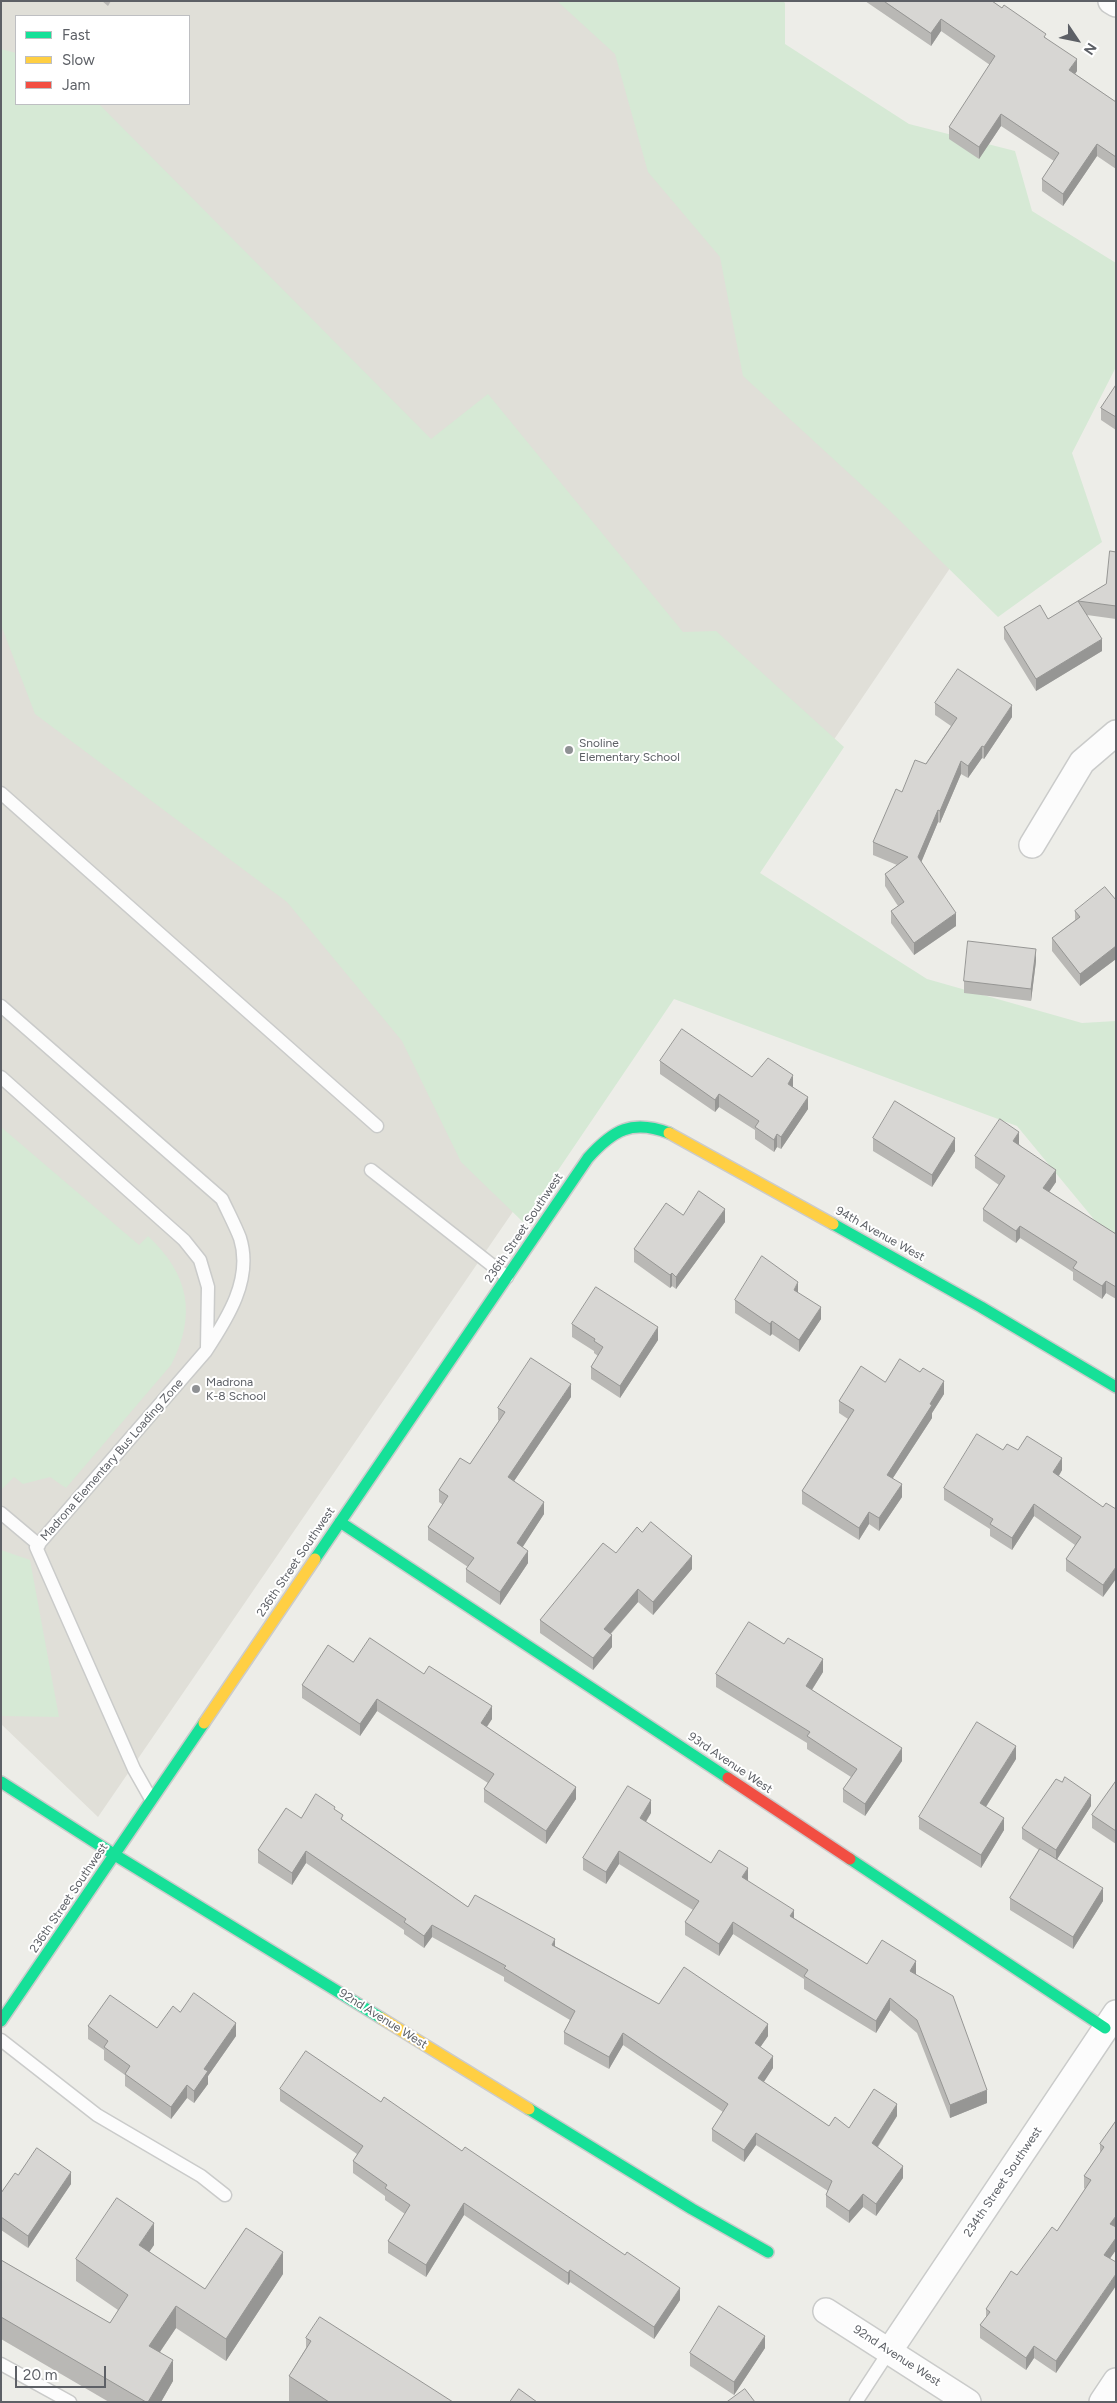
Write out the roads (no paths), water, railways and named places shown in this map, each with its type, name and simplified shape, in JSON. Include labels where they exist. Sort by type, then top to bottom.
[{"type":"street","points":[[1111,1],[1116,4]]},
{"type":"street","points":[[1032,846],[1082,762],[1116,733]]},
{"type":"street","name":"94th Avenue West","points":[[623,1128],[639,1126],[659,1128],[701,1148],[972,1302],[1116,1387]]},
{"type":"street","name":"236th Street Southwest","points":[[1,2021],[588,1158],[602,1140],[623,1128]]},
{"type":"street","name":"93rd Avenue West","points":[[340,1522],[1111,2020]]},
{"type":"street","name":"92nd Avenue West","points":[[1,1782],[115,1855],[684,2204],[768,2252]]},
{"type":"street","name":"234th Street Southwest","points":[[890,2350],[1111,2020]]},
{"type":"street","name":"92nd Avenue West","points":[[826,2311],[890,2350],[968,2402]]},
{"type":"street","points":[[1102,2402],[1116,2381]]},
{"type":"lane","points":[[1,793],[377,1126]]},
{"type":"lane","name":"Madrona Elementary Bus Loading Zone","points":[[1,1006],[222,1199],[240,1240],[242,1264],[239,1290],[228,1317],[206,1351],[36,1547],[134,1769],[151,1799]]},
{"type":"lane","points":[[1,1077],[184,1240],[200,1260],[208,1287],[206,1351]]},
{"type":"lane","points":[[371,1170],[507,1277]]},
{"type":"lane","points":[[1,1513],[39,1545]]},
{"type":"lane","points":[[1,2040],[97,2115],[200,2176],[225,2195]]},
{"type":"lane","points":[[856,2402],[890,2350]]},
{"type":"lane","points":[[1,2364],[70,2402]]},
{"type":"place","name":"Snoline Elementary School","points":[[569,750]]},
{"type":"place","name":"Madrona K-8 School","points":[[196,1389]]}]
